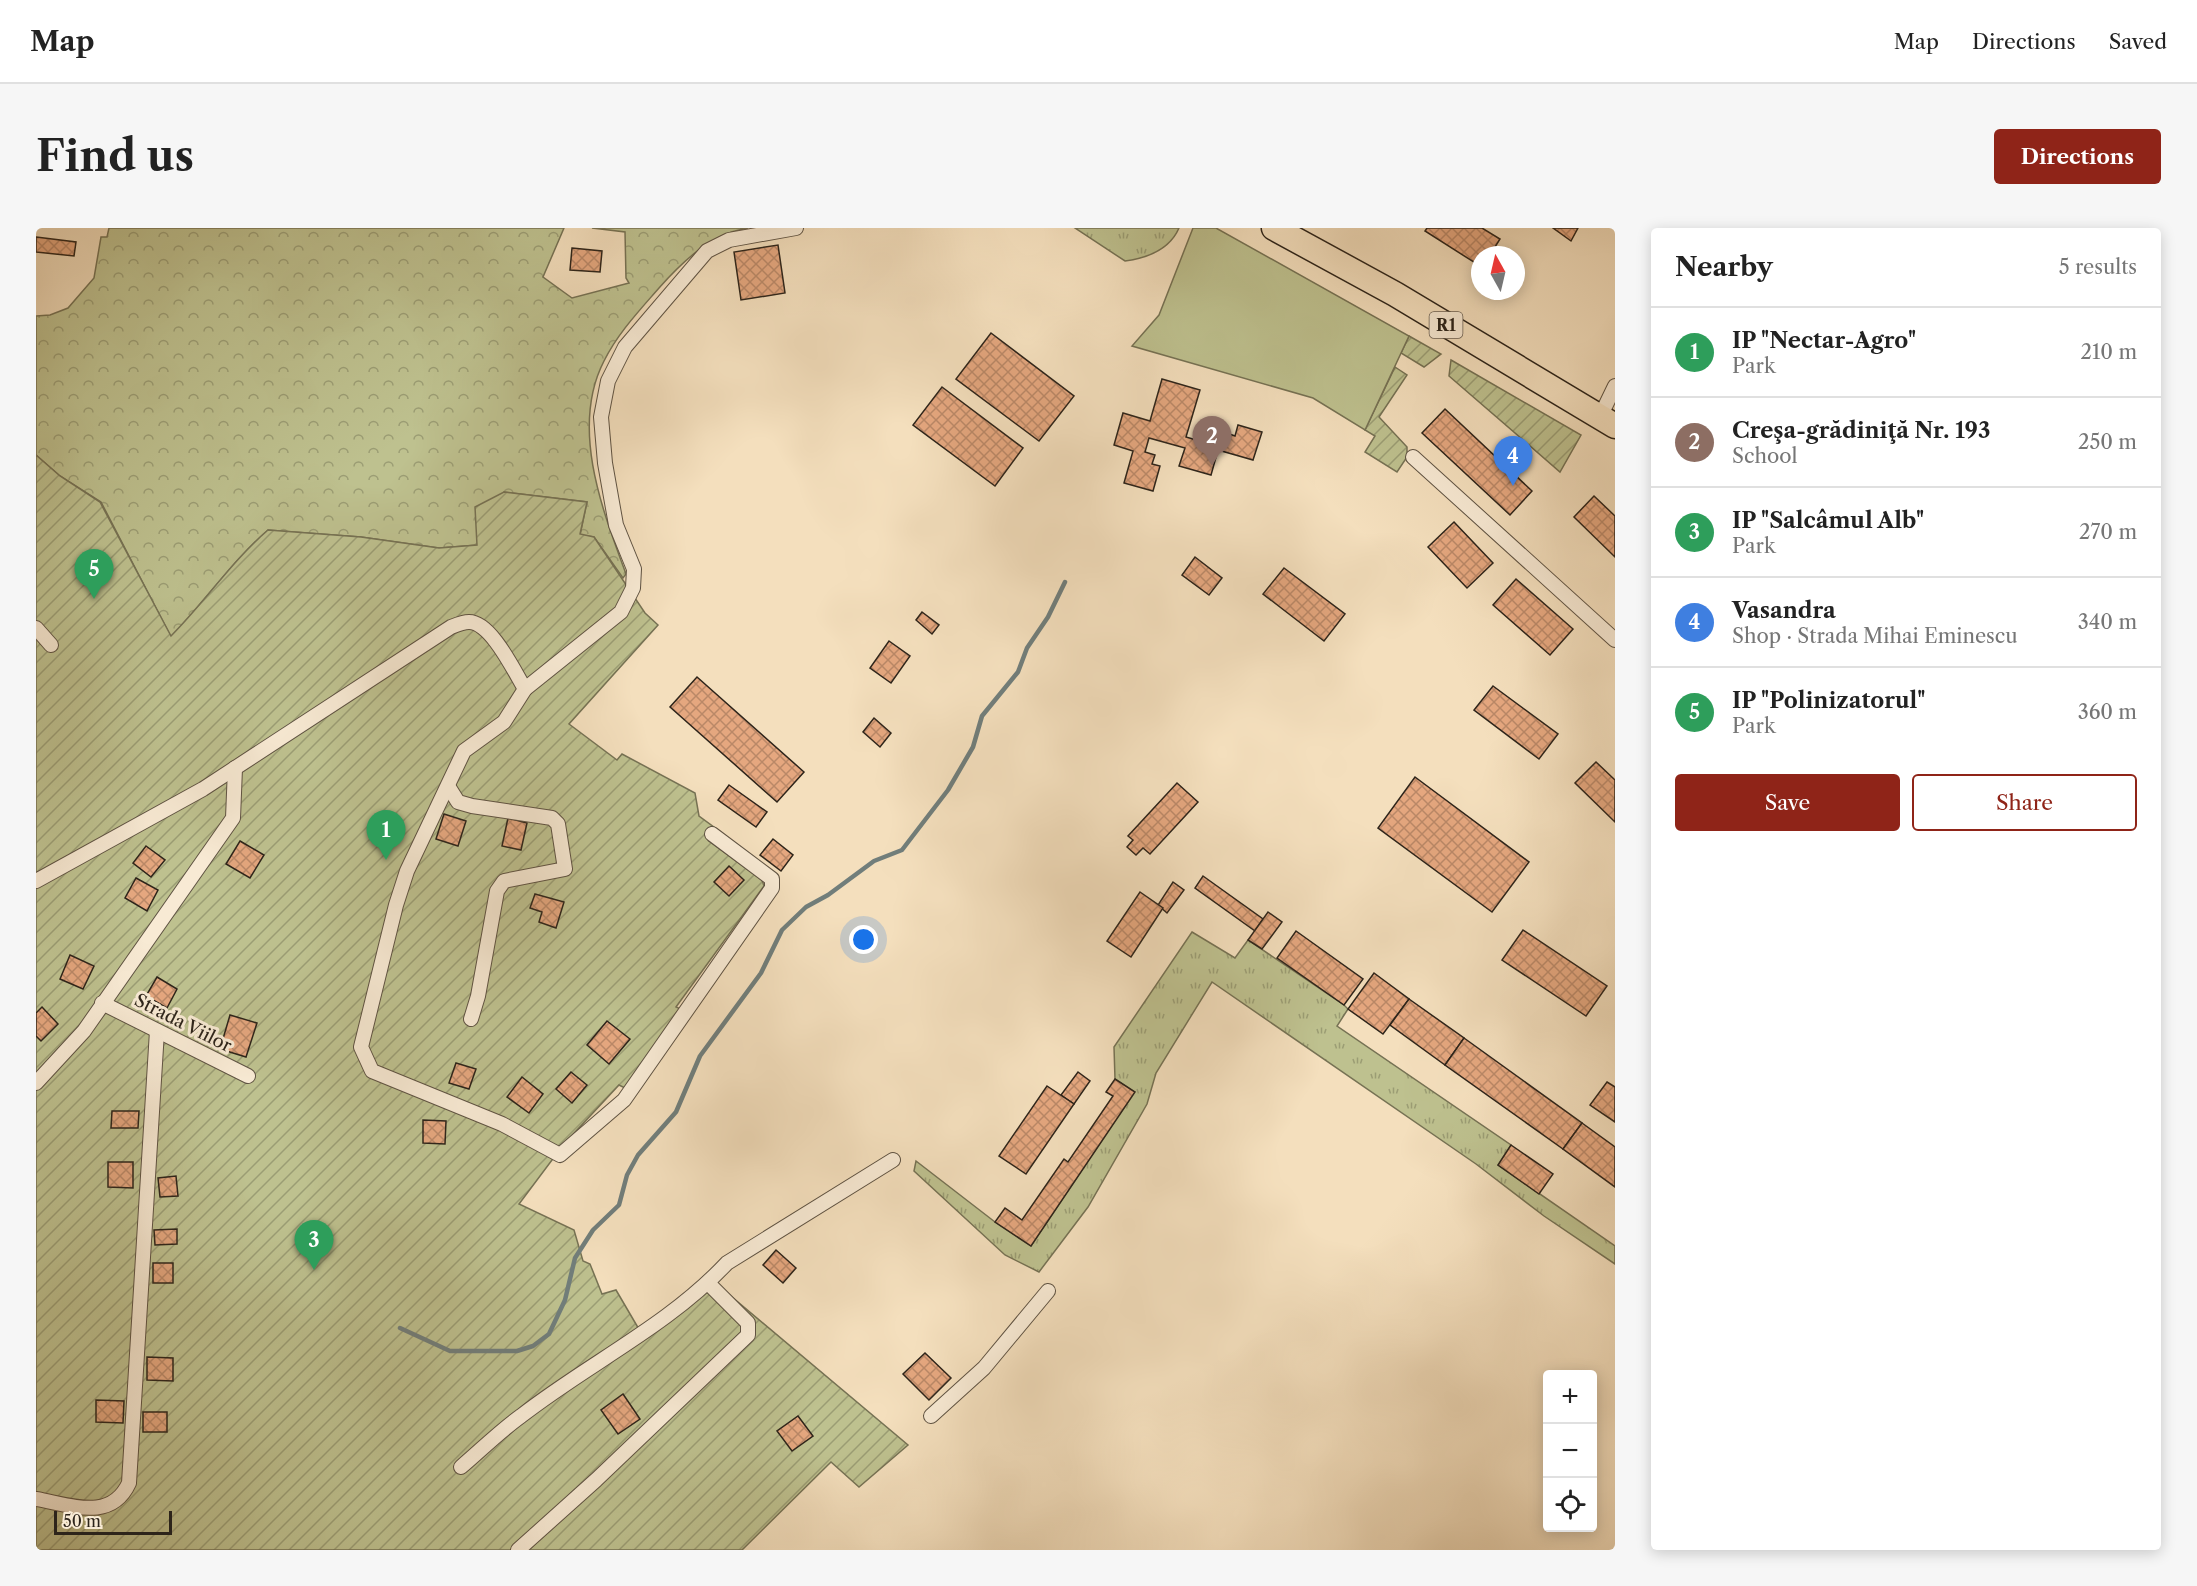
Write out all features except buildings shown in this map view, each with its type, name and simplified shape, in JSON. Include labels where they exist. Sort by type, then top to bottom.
[{"type":"highway","name":"R1","points":[[1274,228],[1395,294],[1608,422]]},
{"type":"street","points":[[712,834],[772,879],[772,888],[624,1100],[560,1155],[492,1120],[372,1071],[361,1047],[400,894],[407,872],[464,751],[504,722],[525,688],[621,612],[633,588],[634,569],[616,525],[605,463],[601,417],[609,381],[625,347],[707,251],[729,240],[796,228]]},
{"type":"street","points":[[1608,422],[1615,386]]},
{"type":"street","points":[[1413,457],[1615,640]]},
{"type":"street","points":[[36,881],[235,768],[451,627],[468,622],[481,624],[490,633],[525,688]]},
{"type":"street","points":[[36,628],[51,645]]},
{"type":"street","points":[[36,1083],[84,1031],[233,818],[235,768]]},
{"type":"street","points":[[447,786],[458,802],[552,818],[558,824],[565,869],[504,881],[497,891],[478,996],[471,1019]]},
{"type":"street","name":"Strada Viilor","points":[[102,1003],[248,1076]]},
{"type":"street","points":[[36,1499],[99,1509],[112,1505],[124,1493],[129,1483],[157,1031]]},
{"type":"street","points":[[461,1467],[521,1415],[632,1341],[708,1283],[727,1263],[893,1160]]},
{"type":"street","points":[[518,1550],[596,1480],[748,1335],[748,1323],[708,1283]]},
{"type":"street","points":[[931,1416],[984,1368],[1047,1290]]},
{"type":"green space","points":[[109,228],[564,228],[543,277],[572,298],[629,283],[626,278],[625,232],[592,228],[748,228],[710,242],[668,278],[616,341],[604,361],[594,386],[590,413],[593,468],[608,523],[626,574],[623,578],[594,537],[580,535],[587,502],[504,492],[478,545],[439,548],[361,537],[268,530],[242,555],[171,637],[101,502],[60,476],[36,455],[36,316],[50,315],[68,308],[94,278],[101,237],[107,237]]},
{"type":"green space","points":[[1075,228],[1179,228],[1164,247],[1141,258],[1125,261]]},
{"type":"green space","points":[[1193,228],[1216,228],[1409,336],[1365,430],[1313,398],[1132,346],[1159,315]]},
{"type":"green space","points":[[1409,336],[1441,354],[1424,367],[1401,353]]},
{"type":"green space","points":[[1451,360],[1581,435],[1560,472],[1449,376]]},
{"type":"green space","points":[[1395,367],[1407,375],[1379,417],[1407,447],[1407,457],[1397,472],[1365,452],[1375,436],[1365,430]]},
{"type":"green space","points":[[36,455],[60,476],[100,502],[171,636],[242,555],[268,530],[361,537],[439,548],[477,545],[475,507],[504,492],[587,502],[580,534],[594,537],[645,613],[658,625],[569,724],[617,760],[622,754],[695,793],[699,816],[722,833],[709,841],[762,880],[764,886],[676,1007],[683,1010],[625,1088],[619,1085],[564,1144],[519,1204],[574,1230],[583,1261],[590,1264],[602,1294],[616,1290],[640,1331],[707,1276],[908,1445],[859,1487],[831,1462],[742,1550],[36,1550]]},
{"type":"green space","points":[[1192,932],[1235,958],[1248,940],[1344,1005],[1348,1009],[1337,1026],[1511,1145],[1498,1165],[1615,1246],[1615,1264],[1544,1216],[1476,1164],[1212,982],[1156,1073],[1147,1104],[1088,1207],[1039,1272],[1005,1255],[914,1171],[916,1161],[995,1222],[1031,1246],[1134,1092],[1115,1079],[1114,1047]]},
{"type":"waterway","points":[[400,1328],[450,1351],[517,1351],[533,1346],[549,1334],[565,1300],[575,1258],[593,1230],[619,1205],[627,1175],[638,1155],[676,1112],[700,1056],[761,973],[782,930],[806,907],[828,895],[874,861],[902,850],[948,790],[973,747],[982,716],[1018,672],[1027,648],[1048,617],[1065,582]]},
{"type":"place","name":"Creşa-grădiniţă Nr. 193","points":[[1212,466]]},
{"type":"place","name":"Vasandra","points":[[1513,486]]},
{"type":"place","name":"IP \"Polinizatorul\"","points":[[94,599]]},
{"type":"place","name":"IP \"Nectar-Agro\"","points":[[386,860]]},
{"type":"place","name":"IP \"Salcâmul Alb\"","points":[[314,1270]]}]
